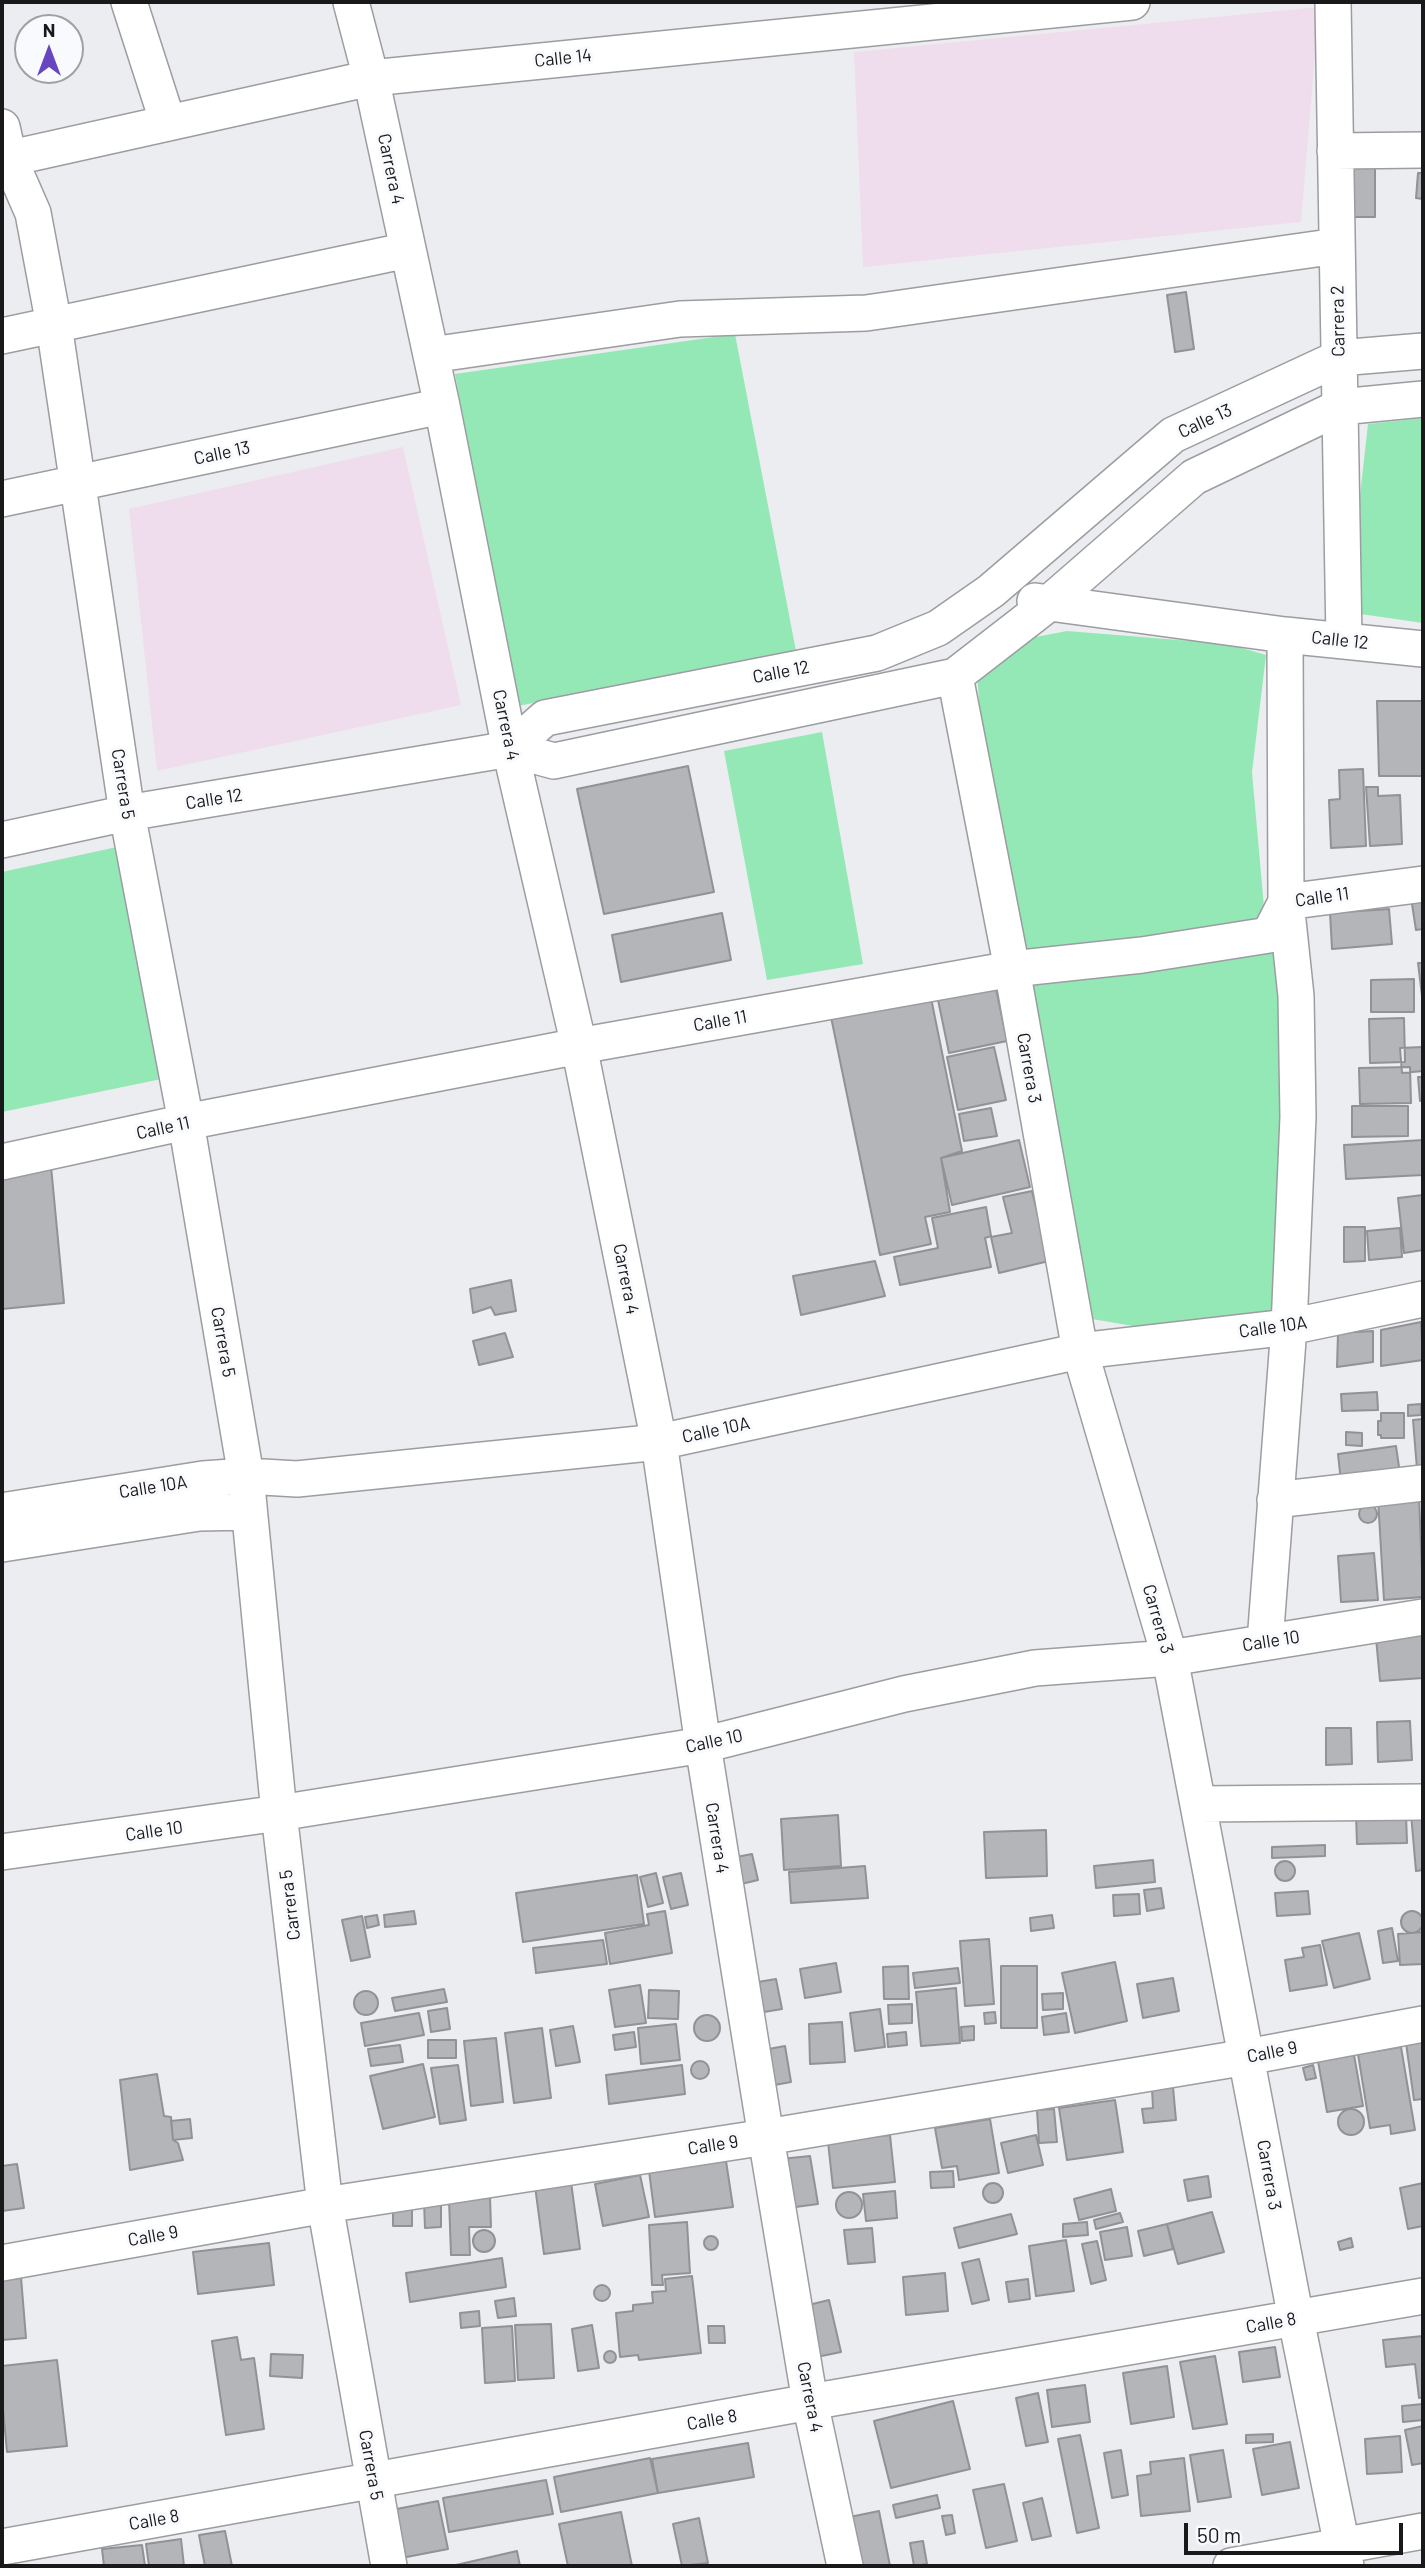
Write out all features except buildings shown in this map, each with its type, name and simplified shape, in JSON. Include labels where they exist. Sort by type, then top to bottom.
[{"type":"street","points":[[129,2],[168,123]]},
{"type":"street","name":"Carrera 4","points":[[351,2],[371,78],[442,406],[510,749],[579,1045],[659,1442],[702,1745],[766,2137],[810,2402],[845,2566]]},
{"type":"street","name":"Calle 14","points":[[4,148],[168,123],[371,78],[837,16],[1132,2]]},
{"type":"street","name":"Carrera 2","points":[[1333,2],[1344,640]]},
{"type":"street","name":"Carrera 5","points":[[4,148],[33,213],[54,325],[127,813],[186,1122],[246,1476],[279,1813],[325,2205],[389,2566]]},
{"type":"street","points":[[1335,151],[1423,150]]},
{"type":"street","points":[[431,355],[680,319],[866,313],[1337,246]]},
{"type":"street","points":[[2,336],[408,250]]},
{"type":"street","name":"Calle 13","points":[[991,591],[1173,435],[1339,358],[1423,351]]},
{"type":"street","points":[[1048,604],[1194,477],[1340,407],[1423,399]]},
{"type":"street","name":"Calle 13","points":[[2,499],[442,406]]},
{"type":"street","name":"Calle 12","points":[[510,749],[545,718],[877,653],[938,628],[991,591],[1048,604],[1286,635],[1423,649]]},
{"type":"street","name":"Calle 12","points":[[2,841],[127,813],[510,749],[554,761],[955,676],[1048,604]]},
{"type":"street","points":[[1265,1642],[1289,1327],[1298,1117],[1296,996],[1286,902],[1286,635]]},
{"type":"street","name":"Carrera 3","points":[[955,676],[1012,969],[1080,1351],[1170,1658],[1343,2556]]},
{"type":"street","name":"Calle 11","points":[[2,1163],[186,1122],[579,1045],[1012,969],[1142,955],[1269,935],[1286,902],[1423,884]]},
{"type":"street","name":"Calle 10A","points":[[2,1511],[203,1479],[246,1476],[297,1479],[659,1442],[1080,1351],[1289,1327],[1423,1300]]},
{"type":"street","points":[[1275,1500],[1423,1483]]},
{"type":"street","name":"Calle 10A","points":[[2,1544],[199,1513],[249,1513]]},
{"type":"street","name":"Calle 10","points":[[2,1852],[279,1813],[702,1745],[904,1694],[1035,1668],[1170,1658],[1423,1617]]},
{"type":"street","points":[[1199,1804],[1423,1802]]},
{"type":"street","name":"Calle 9","points":[[2,2263],[325,2205],[766,2137],[1247,2057],[1423,2024]]},
{"type":"street","name":"Calle 8","points":[[2,2547],[810,2402],[1423,2297]]},
{"type":"street","points":[[1231,2566],[1343,2556],[1423,2531]]},
{"type":"shaded area","points":[[1319,7],[1301,222],[863,267],[854,52]]},
{"type":"shaded area","points":[[403,447],[461,705],[157,771],[129,509]]},
{"type":"green space","points":[[735,334],[796,651],[518,706],[455,374]]},
{"type":"green space","points":[[1423,418],[1423,623],[1347,612],[1368,424]]},
{"type":"green space","points":[[1067,631],[1228,644],[1266,655],[1252,772],[1266,930],[1021,951],[986,806],[977,671],[1015,641]]},
{"type":"green space","points":[[822,732],[863,964],[767,980],[724,751]]},
{"type":"green space","points":[[126,845],[176,1076],[2,1112],[2,872]]},
{"type":"green space","points":[[1277,937],[1290,1110],[1283,1321],[1145,1328],[1086,1318],[1021,974]]}]
